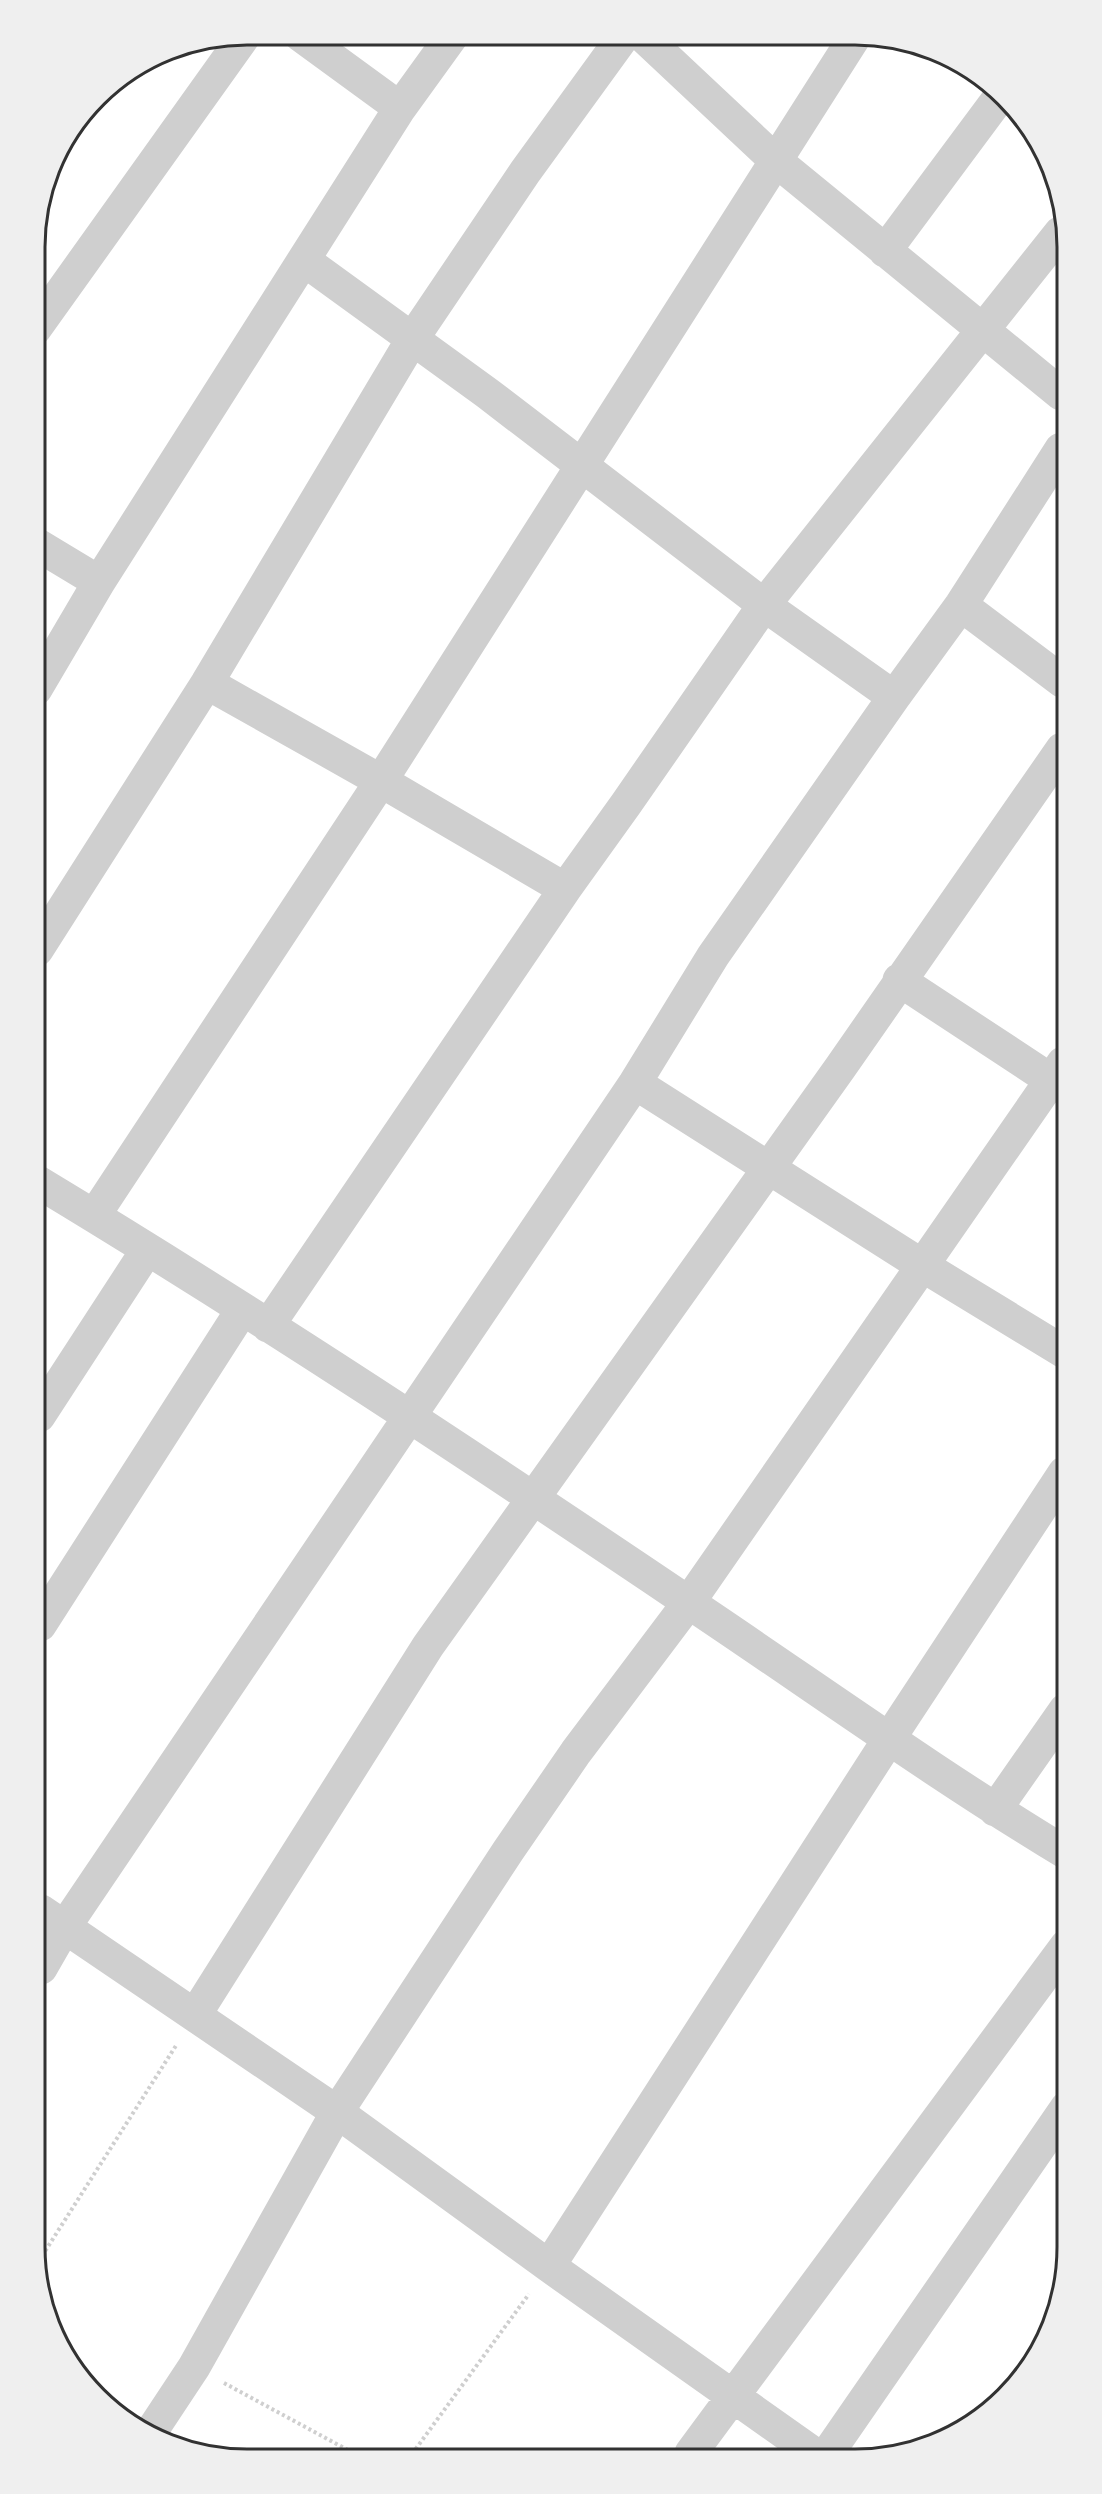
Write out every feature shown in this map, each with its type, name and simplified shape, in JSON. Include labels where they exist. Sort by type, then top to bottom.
[{"type":"street","points":[[45,314],[238,45]]},
{"type":"street","points":[[314,45],[400,108]]},
{"type":"street","points":[[45,674],[99,582],[305,261],[400,108],[446,45]]},
{"type":"street","points":[[45,937],[207,683],[412,338],[525,172],[617,45]]},
{"type":"street","points":[[653,45],[775,160],[1057,391]]},
{"type":"street","points":[[94,1216],[381,781],[849,45]]},
{"type":"street","points":[[885,251],[996,102]]},
{"type":"street","points":[[45,1618],[255,1318],[626,804],[764,605],[1056,238]]},
{"type":"street","points":[[305,261],[412,338],[764,605],[894,697]]},
{"type":"street","points":[[45,1951],[52,1920],[410,1418],[635,1083],[713,956],[961,605],[1057,455]]},
{"type":"street","points":[[45,549],[99,582]]},
{"type":"street","points":[[961,605],[1057,677]]},
{"type":"street","points":[[207,683],[381,781],[565,889]]},
{"type":"street","points":[[195,2015],[428,1646],[768,1169],[1057,756]]},
{"type":"street","points":[[899,981],[1057,1076]]},
{"type":"street","points":[[155,2426],[194,2367],[337,2112],[539,1806],[576,1752],[689,1602],[923,1266],[1057,1080]]},
{"type":"street","points":[[635,1083],[726,1139],[768,1169],[1057,1348]]},
{"type":"street","points":[[45,1187],[410,1418],[689,1602],[889,1739],[1057,1847]]},
{"type":"street","points":[[45,1407],[147,1250]]},
{"type":"street","points":[[549,2266],[889,1739],[1057,1484]]},
{"type":"street","points":[[996,1810],[1057,1722]]},
{"type":"street","points":[[52,1920],[337,2112],[808,2449]]},
{"type":"street","points":[[694,2449],[1057,1958]]},
{"type":"street","points":[[830,2449],[1057,2120]]},
{"type":"path","points":[[45,2251],[195,2015]]},
{"type":"path","points":[[416,2449],[549,2266]]},
{"type":"path","points":[[194,2367],[346,2449]]}]
